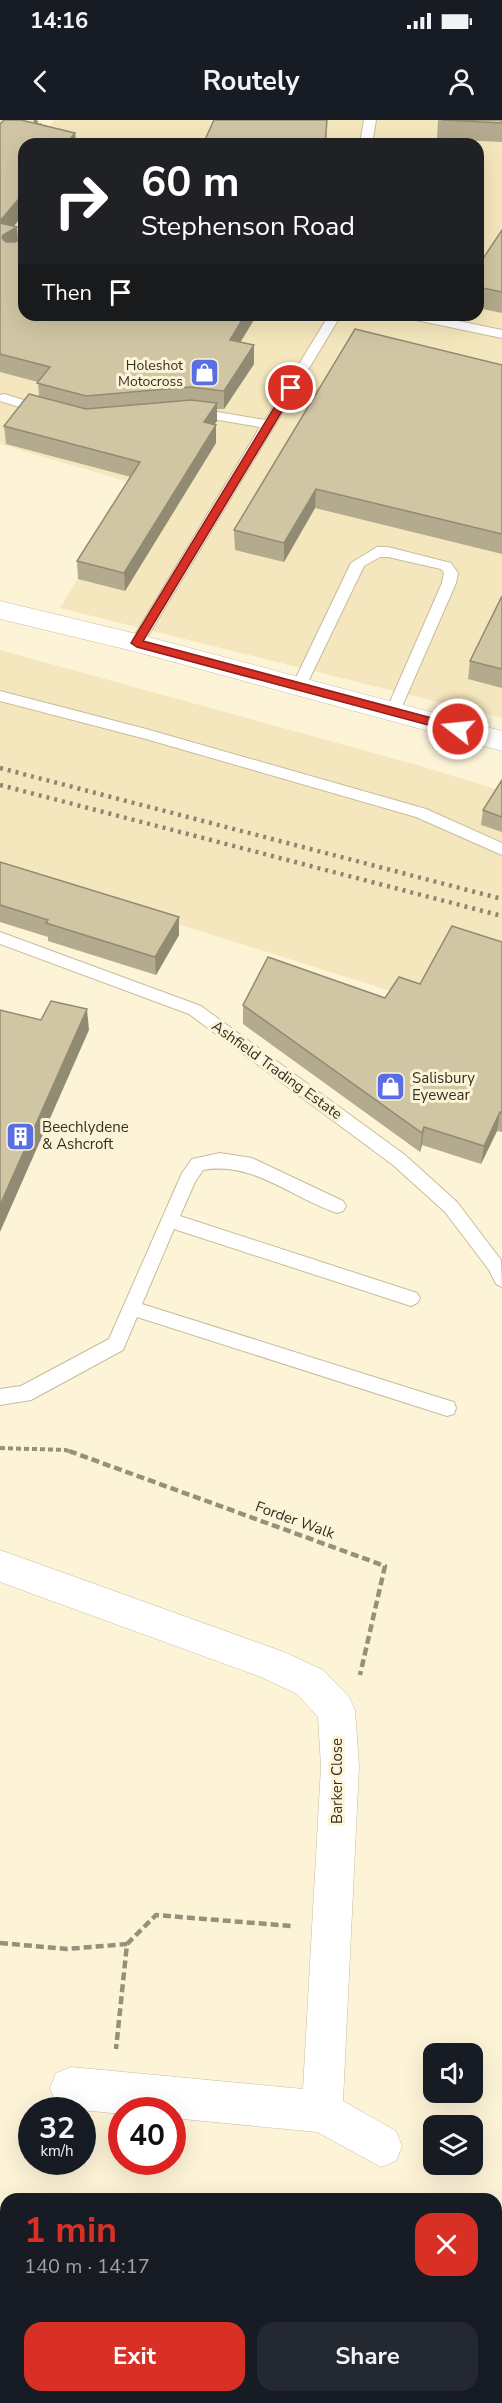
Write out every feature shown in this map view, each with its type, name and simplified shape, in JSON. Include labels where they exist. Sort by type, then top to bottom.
[{"type":"street","points":[[0,610],[137,643],[502,741]]},
{"type":"street","name":"Barker Close","points":[[0,1566],[271,1664],[310,1682],[336,1710],[340,1766],[322,2112]]},
{"type":"street","points":[[71,2088],[322,2112],[381,2146]]},
{"type":"lane","points":[[367,138],[370,120]]},
{"type":"lane","points":[[137,643],[331,321]]},
{"type":"lane","points":[[440,321],[502,334]]},
{"type":"lane","points":[[4,398],[54,413]]},
{"type":"lane","points":[[182,412],[221,415],[269,425]]},
{"type":"lane","points":[[298,686],[358,563],[376,552],[388,552],[446,566],[452,573],[449,584],[393,711]]},
{"type":"lane","points":[[0,696],[146,734],[421,813],[502,849]]},
{"type":"lane","name":"Ashfield Trading Estate","points":[[0,938],[195,1010],[399,1160],[451,1208],[495,1265],[502,1279]]},
{"type":"lane","points":[[0,1397],[24,1394],[77,1368],[116,1344],[188,1178],[198,1164],[220,1160],[246,1163],[337,1206]]},
{"type":"lane","points":[[169,1220],[411,1298]]},
{"type":"lane","points":[[131,1308],[447,1408]]},
{"type":"path","points":[[34,120],[49,132]]},
{"type":"path","name":"Forder Walk","points":[[0,1448],[66,1450],[385,1566],[358,1685]]},
{"type":"path","points":[[112,2093],[127,1944],[156,1915],[331,1930]]},
{"type":"path","points":[[0,1943],[67,1949],[127,1944]]},
{"type":"shaded area","points":[[0,120],[31,120],[50,126],[54,120],[502,120],[502,718],[60,608],[135,484],[0,444]]},
{"type":"shaded area","points":[[0,650],[421,766],[502,791],[502,1030],[403,995],[0,868]]},
{"type":"building","points":[[4,120],[21,120],[75,133],[71,138],[18,138],[18,200],[0,221],[0,124]]},
{"type":"building","points":[[214,120],[327,120],[326,138],[206,138]]},
{"type":"building","points":[[442,120],[502,120],[502,123]]},
{"type":"building","points":[[0,223],[17,227],[3,235],[2,238],[6,242],[18,240],[18,321],[241,321],[230,340],[254,345],[224,391],[190,387],[86,396],[37,383],[50,367],[0,354]]},
{"type":"building","points":[[502,230],[502,292],[484,288],[484,257]]},
{"type":"building","points":[[355,329],[502,365],[502,534],[316,489],[284,543],[234,530]]},
{"type":"building","points":[[29,394],[86,409],[191,400],[217,403],[204,422],[216,425],[124,573],[77,561],[140,462],[4,426]]},
{"type":"building","points":[[502,596],[502,669],[470,661]]},
{"type":"building","points":[[502,780],[502,817],[483,810]]},
{"type":"building","points":[[0,862],[179,917],[155,957],[46,923],[48,920],[0,905]]},
{"type":"building","points":[[452,926],[502,942],[502,1113],[500,1112],[484,1146],[424,1127],[422,1133],[243,1005],[268,957],[385,998],[399,977],[420,984]]},
{"type":"building","name":"Beechlydene & Ashcroft","points":[[51,1001],[87,1009],[0,1205],[0,1010],[41,1020]]},
{"type":"railway","points":[[0,768],[502,899]]},
{"type":"railway","points":[[0,785],[502,916]]},
{"type":"place","name":"Holeshot Motocross","points":[[204,373]]},
{"type":"place","name":"Salisbury Eyewear","points":[[391,1087]]},
{"type":"place","name":"Beechlydene & Ashcroft","points":[[21,1136]]},
{"type":"route","points":[[291,388],[137,643],[458,729]]}]
